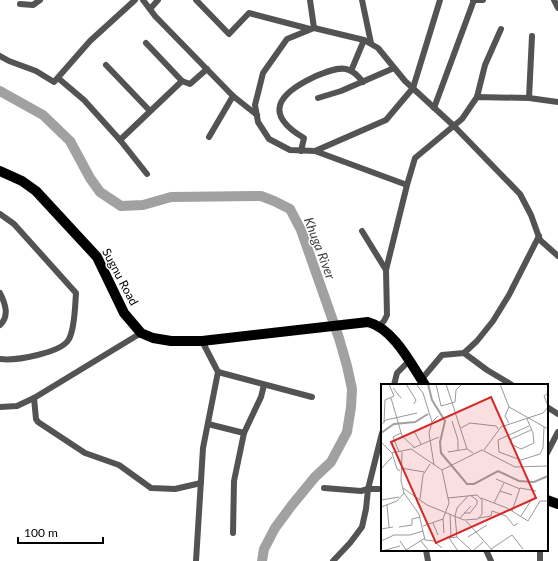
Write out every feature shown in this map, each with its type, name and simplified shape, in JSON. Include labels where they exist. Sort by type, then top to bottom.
[{"type":"main road","name":"Sugnu Road","points":[[0,171],[22,181],[36,191],[97,257],[124,313],[141,333]]},
{"type":"main road","points":[[141,333],[153,338],[171,341],[202,341],[368,322],[379,326],[395,339],[423,382]]},
{"type":"main road","points":[[548,500],[558,504]]},
{"type":"street","points":[[20,4],[33,5],[40,0]]},
{"type":"street","points":[[0,56],[36,71],[54,82],[90,41],[135,0]]},
{"type":"street","points":[[143,0],[155,16],[233,96],[257,115]]},
{"type":"street","points":[[150,9],[158,0]]},
{"type":"street","points":[[196,0],[229,34],[249,13],[364,40],[371,43],[378,48],[405,81],[454,126],[520,194],[531,215],[539,236],[544,244],[558,256]]},
{"type":"street","points":[[310,0],[312,29]]},
{"type":"street","points":[[362,0],[371,43]]},
{"type":"street","points":[[315,151],[386,120],[413,88],[440,0]]},
{"type":"street","points":[[434,108],[474,0],[483,0]]},
{"type":"street","points":[[554,0],[558,8]]},
{"type":"street","points":[[312,29],[287,39],[263,73],[256,105],[258,122],[269,139],[290,150],[315,151],[407,185]]},
{"type":"street","points":[[379,326],[387,315],[386,270],[415,158],[462,119],[477,97],[485,65],[501,29]]},
{"type":"street","points":[[529,98],[532,36]]},
{"type":"street","points":[[351,71],[364,40]]},
{"type":"street","points":[[146,43],[182,81],[190,84],[207,69]]},
{"type":"street","points":[[106,65],[150,111]]},
{"type":"street","points":[[318,98],[342,91],[394,68]]},
{"type":"street","points":[[301,150],[304,138],[291,130],[280,117],[280,107],[285,96],[300,84],[319,75],[339,69],[351,71],[358,75],[363,82]]},
{"type":"street","points":[[58,78],[84,100],[120,140],[147,174]]},
{"type":"street","points":[[120,140],[182,81]]},
{"type":"street","points":[[209,137],[233,96]]},
{"type":"street","points":[[477,97],[529,98],[558,102]]},
{"type":"street","points":[[0,214],[14,224],[76,293],[72,332],[69,340],[59,349],[38,354],[0,359]]},
{"type":"street","points":[[362,231],[386,270]]},
{"type":"street","points":[[423,382],[442,356],[464,352],[477,341],[493,321],[509,295],[539,236]]},
{"type":"street","points":[[0,293],[6,303],[6,315],[3,323],[0,325]]},
{"type":"street","points":[[0,407],[17,406],[34,398],[141,333]]},
{"type":"street","points":[[196,561],[203,448],[218,372],[202,341]]},
{"type":"street","points":[[464,352],[487,370],[510,384]]},
{"type":"street","points":[[394,384],[397,373],[409,362]]},
{"type":"street","points":[[218,372],[312,397]]},
{"type":"street","points":[[233,533],[234,481],[244,433],[261,397],[264,385]]},
{"type":"street","points":[[34,398],[36,419],[38,422],[85,453],[118,465],[151,488],[175,488],[201,483]]},
{"type":"street","points":[[548,408],[558,414]]},
{"type":"street","points":[[208,424],[244,433]]},
{"type":"street","points":[[548,451],[558,432]]},
{"type":"street","points":[[333,561],[350,543],[362,527],[368,489],[381,437]]},
{"type":"street","points":[[324,488],[361,491],[368,489],[381,489]]},
{"type":"street","points":[[426,551],[428,561]]},
{"type":"street","points":[[486,551],[491,561]]},
{"type":"waterway","name":"Khuga River","points":[[0,91],[43,115],[70,141],[90,178],[100,192],[121,206],[143,205],[171,197],[261,196],[290,209],[301,230],[339,338],[352,389],[351,407],[347,432],[331,462],[315,477],[275,528],[264,549],[262,561]]}]
